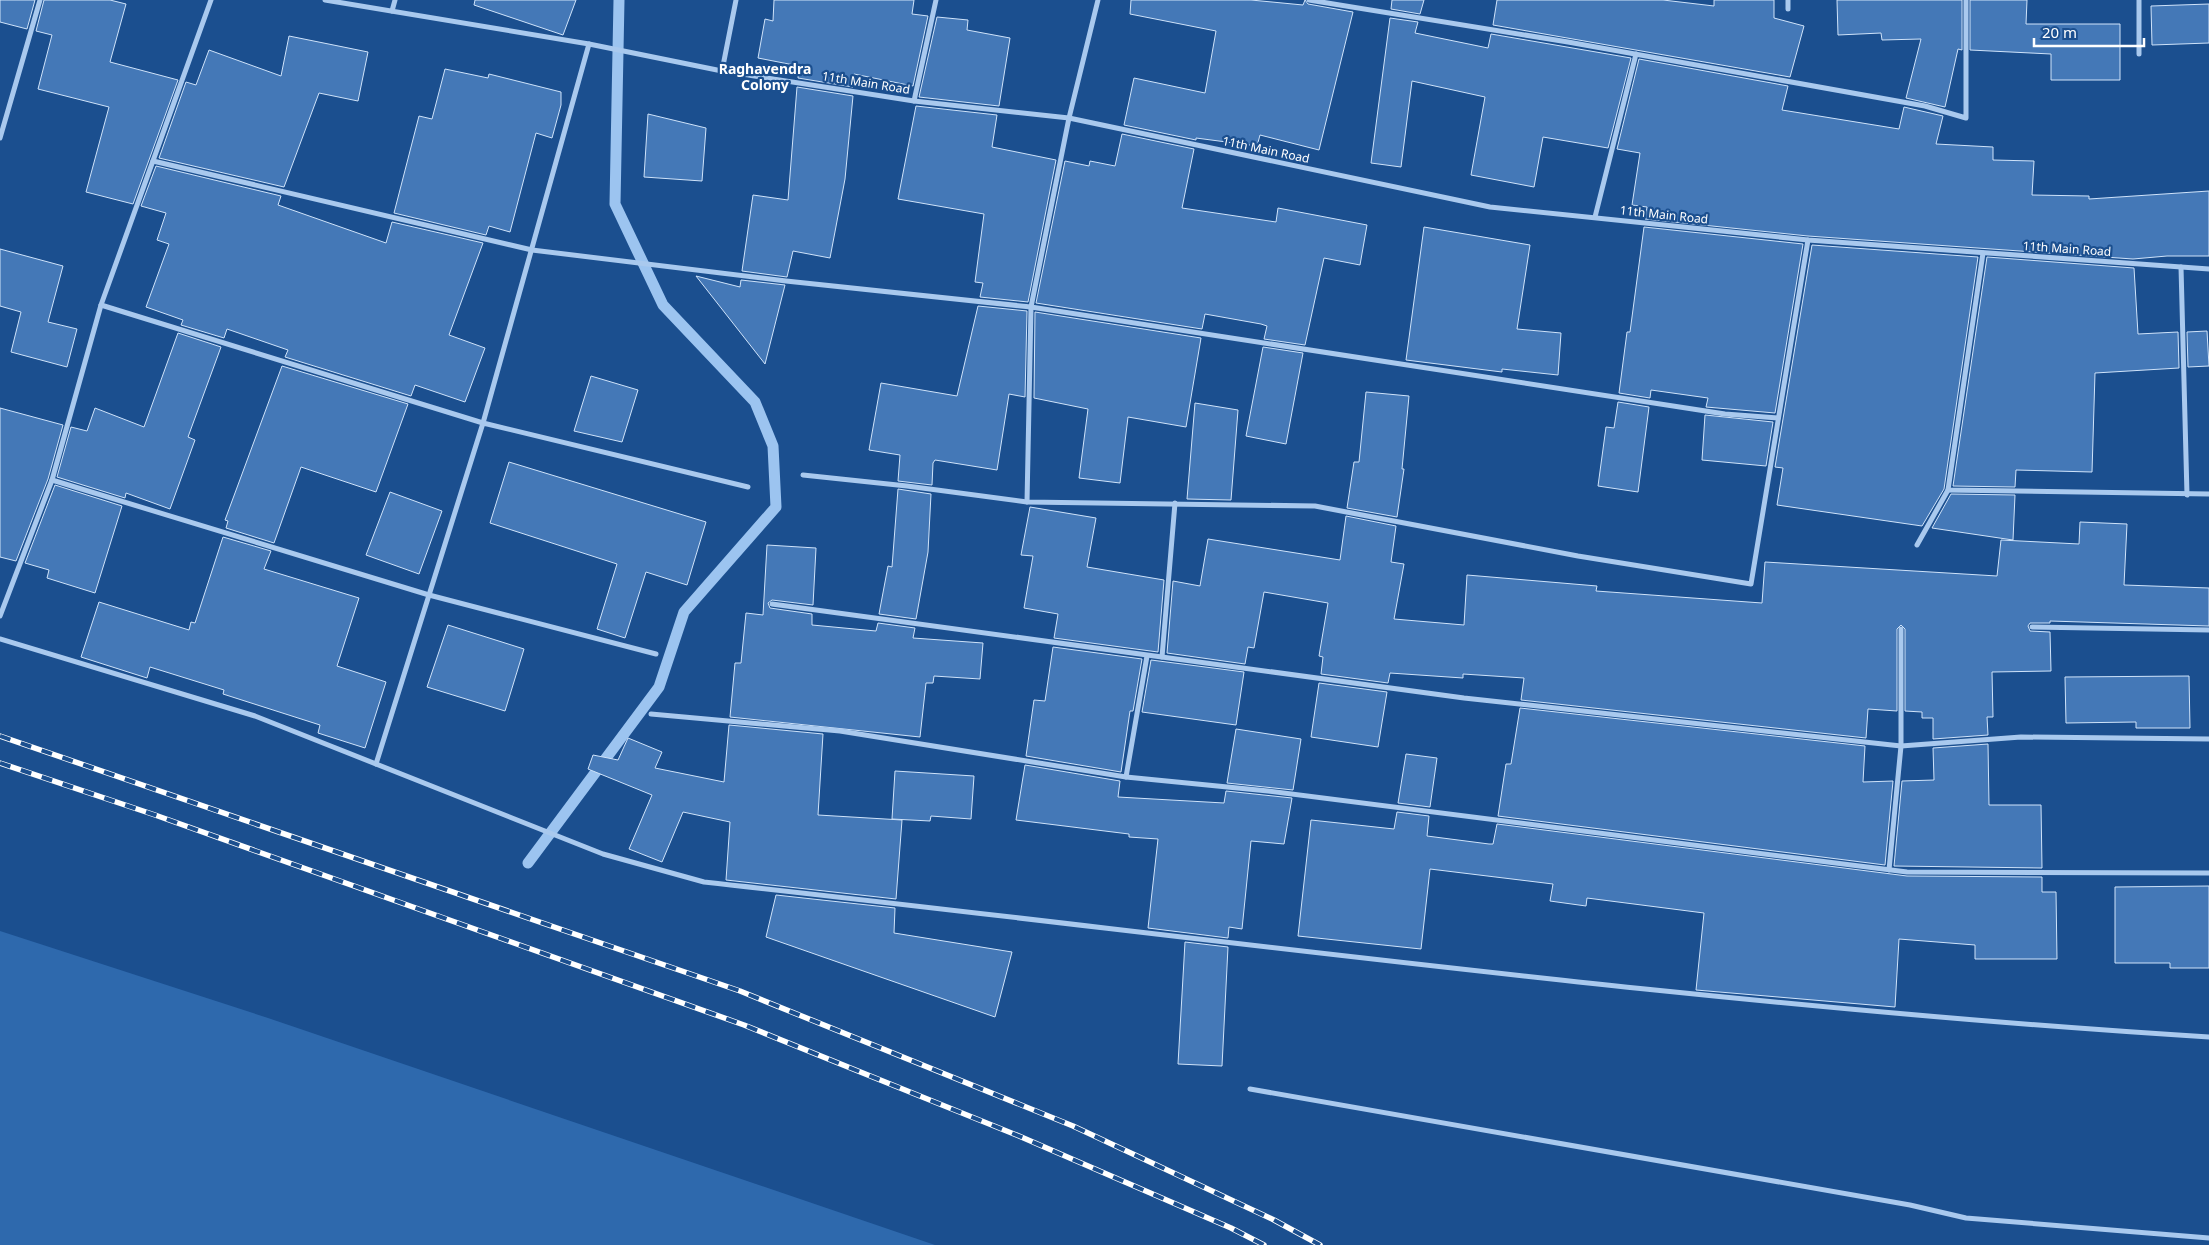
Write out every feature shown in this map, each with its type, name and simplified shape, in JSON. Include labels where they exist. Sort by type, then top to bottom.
[{"type":"street","points":[[0,138],[40,0]]},
{"type":"street","points":[[0,616],[52,480],[101,305],[211,0]]},
{"type":"street","name":"11th Main Road","points":[[325,0],[589,44],[722,71],[914,101],[1069,118],[1490,207],[1808,240],[2209,269]]},
{"type":"street","points":[[392,11],[395,0]]},
{"type":"street","points":[[722,71],[736,0]]},
{"type":"street","points":[[914,101],[936,0]]},
{"type":"street","points":[[1027,502],[1031,307],[1069,118],[1098,0]]},
{"type":"street","points":[[1309,0],[1636,54],[1925,106],[1966,118],[1966,0]]},
{"type":"street","points":[[1788,0],[1788,9]]},
{"type":"street","points":[[2139,0],[2139,54]]},
{"type":"street","points":[[376,764],[483,423],[589,44]]},
{"type":"street","points":[[1595,217],[1636,54]]},
{"type":"street","points":[[152,161],[532,250],[786,281],[1031,307],[1725,414],[1778,418]]},
{"type":"street","points":[[804,475],[1027,502],[1315,506],[1578,556],[1751,584],[1808,240]]},
{"type":"street","points":[[1917,545],[1948,490],[1983,253]]},
{"type":"street","points":[[2181,267],[2187,495]]},
{"type":"street","points":[[101,305],[483,423],[748,488]]},
{"type":"street","points":[[52,480],[429,595],[656,654]]},
{"type":"street","points":[[1948,490],[2209,494]]},
{"type":"street","points":[[1162,657],[1175,503]]},
{"type":"street","points":[[772,604],[1464,698],[1901,746],[2021,737],[2209,739]]},
{"type":"street","points":[[2032,626],[2209,630]]},
{"type":"street","points":[[1889,870],[1901,746],[1901,629]]},
{"type":"street","points":[[0,639],[256,716],[603,854],[704,882],[1534,978],[1932,1016],[2209,1037]]},
{"type":"street","points":[[1126,777],[1147,656]]},
{"type":"street","points":[[651,714],[840,731],[1126,777],[1278,793],[1907,872],[2209,873]]},
{"type":"street","points":[[1250,1089],[1910,1205],[1966,1218],[2209,1238]]},
{"type":"shaded area","points":[[0,931],[268,1018],[935,1245],[0,1245]]},
{"type":"building","points":[[0,0],[35,0],[27,29],[0,22]]},
{"type":"building","points":[[44,0],[110,0],[126,4],[110,62],[178,80],[133,204],[86,192],[109,107],[38,89],[52,35],[36,31]]},
{"type":"building","points":[[475,0],[576,0],[563,35],[474,5]]},
{"type":"building","points":[[774,0],[914,0],[912,14],[928,16],[913,86],[854,74],[853,87],[798,78],[799,66],[758,58],[765,19],[773,21]]},
{"type":"building","points":[[1131,0],[1251,0],[1303,5],[1305,0],[1308,4],[1353,12],[1319,150],[1260,135],[1257,146],[1196,138],[1196,140],[1124,125],[1134,78],[1205,93],[1216,31],[1130,14]]},
{"type":"building","points":[[1392,0],[1424,0],[1420,14],[1391,9]]},
{"type":"building","points":[[1497,0],[1663,0],[1714,6],[1714,0],[1774,0],[1774,18],[1804,26],[1790,77],[1493,25]]},
{"type":"building","points":[[1837,0],[1962,0],[1962,50],[1958,49],[1945,107],[1906,98],[1921,39],[1882,40],[1881,33],[1838,35]]},
{"type":"building","points":[[1970,0],[2027,0],[2026,24],[2120,24],[2120,80],[2051,80],[2051,54],[1970,50]]},
{"type":"building","points":[[2209,4],[2209,43],[2152,45],[2151,6]]},
{"type":"building","points":[[937,17],[968,20],[967,30],[1010,38],[999,106],[919,97]]},
{"type":"building","points":[[1390,18],[1418,22],[1415,33],[1488,48],[1491,34],[1631,58],[1608,148],[1543,137],[1534,187],[1471,175],[1485,97],[1412,81],[1401,167],[1371,163]]},
{"type":"building","points":[[289,36],[368,52],[358,101],[319,93],[284,187],[159,158],[186,82],[196,85],[209,50],[281,76]]},
{"type":"building","points":[[1639,59],[1788,86],[1782,110],[1899,129],[1904,107],[1943,116],[1936,144],[1993,147],[1993,160],[2034,161],[2032,195],[2089,196],[2089,199],[2209,191],[2209,256],[2167,256],[2133,259],[1808,236],[1645,219],[1647,207],[1632,205],[1640,153],[1617,149]]},
{"type":"building","points":[[445,69],[488,78],[489,74],[561,92],[561,105],[552,138],[536,133],[510,232],[489,226],[486,235],[394,213],[419,116],[432,119]]},
{"type":"building","points":[[797,87],[853,96],[845,179],[830,258],[793,251],[787,277],[742,271],[753,195],[788,200]]},
{"type":"building","points":[[916,106],[997,115],[992,147],[1056,160],[1028,302],[980,297],[983,283],[975,282],[984,214],[898,199]]},
{"type":"building","points":[[648,114],[706,128],[702,181],[644,177]]},
{"type":"building","points":[[1122,134],[1194,149],[1182,208],[1276,222],[1278,208],[1367,225],[1360,265],[1324,258],[1305,345],[1264,339],[1267,326],[1261,324],[1205,314],[1202,329],[1036,303],[1065,161],[1089,166],[1090,161],[1115,166]]},
{"type":"building","points":[[156,166],[281,196],[278,205],[386,243],[392,222],[483,243],[449,335],[485,348],[465,402],[415,385],[411,396],[285,357],[288,350],[227,329],[224,338],[181,325],[183,320],[146,307],[169,244],[157,240],[166,213],[141,206]]},
{"type":"building","points":[[1424,227],[1530,245],[1517,329],[1561,333],[1558,375],[1502,369],[1502,372],[1406,360]]},
{"type":"building","points":[[1644,227],[1803,244],[1775,413],[1706,407],[1708,398],[1651,390],[1650,398],[1619,393],[1627,332],[1630,332]]},
{"type":"building","points":[[1812,245],[1978,257],[1944,489],[1922,526],[1777,505],[1783,468],[1775,467]]},
{"type":"building","points":[[0,249],[63,266],[48,322],[77,329],[67,367],[11,352],[21,312],[0,306]]},
{"type":"building","points":[[1987,257],[2134,268],[2138,334],[2178,332],[2179,368],[2095,373],[2092,472],[2016,470],[2015,487],[1953,486]]},
{"type":"building","points":[[696,276],[740,287],[741,280],[785,285],[765,364]]},
{"type":"building","points":[[978,306],[1027,311],[1025,397],[1009,394],[997,470],[935,460],[933,463],[932,485],[898,481],[900,455],[869,450],[881,383],[957,396]]},
{"type":"building","points":[[1035,312],[1201,338],[1186,427],[1128,417],[1120,483],[1079,478],[1088,409],[1034,398]]},
{"type":"building","points":[[2207,331],[2209,366],[2188,367],[2187,332]]},
{"type":"building","points":[[178,333],[221,347],[188,437],[195,440],[170,509],[126,493],[125,498],[57,477],[71,427],[87,431],[95,408],[144,427]]},
{"type":"building","points":[[1263,347],[1303,353],[1286,444],[1246,436]]},
{"type":"building","points":[[282,366],[408,404],[376,492],[301,467],[274,543],[226,528],[228,521],[225,520]]},
{"type":"building","points":[[591,376],[638,390],[622,442],[574,431]]},
{"type":"building","points":[[1366,392],[1409,396],[1402,469],[1404,469],[1397,517],[1347,508],[1354,462],[1359,462]]},
{"type":"building","points":[[1618,402],[1649,407],[1638,492],[1598,486],[1606,427],[1614,428]]},
{"type":"building","points":[[1195,403],[1238,410],[1231,500],[1187,499]]},
{"type":"building","points":[[0,408],[63,425],[48,479],[16,561],[0,557]]},
{"type":"building","points":[[1705,415],[1773,422],[1766,466],[1702,460]]},
{"type":"building","points":[[509,462],[706,522],[687,585],[646,572],[625,638],[597,629],[617,564],[490,523]]},
{"type":"building","points":[[55,485],[122,506],[95,593],[47,578],[49,570],[25,563]]},
{"type":"building","points":[[898,489],[931,494],[928,552],[916,619],[879,614],[888,566],[892,567]]},
{"type":"building","points":[[390,492],[442,511],[419,574],[366,555]]},
{"type":"building","points":[[1951,494],[2015,495],[2013,540],[1932,528]]},
{"type":"building","points":[[1030,507],[1096,518],[1087,567],[1164,580],[1158,652],[1054,638],[1058,614],[1024,608],[1033,556],[1021,555]]},
{"type":"building","points":[[1346,516],[1396,526],[1391,562],[1404,564],[1394,619],[1464,625],[1467,575],[1597,586],[1596,591],[1762,603],[1765,562],[1997,576],[2001,540],[2079,544],[2080,522],[2127,524],[2124,585],[2209,588],[2209,626],[2050,621],[2050,623],[2030,623],[2028,626],[2030,631],[2050,632],[2051,671],[1992,672],[1993,717],[1987,717],[1988,735],[1933,739],[1933,718],[1922,718],[1922,712],[1905,711],[1905,629],[1901,625],[1897,629],[1897,711],[1868,709],[1866,738],[1521,700],[1524,678],[1463,674],[1463,678],[1390,673],[1388,683],[1321,674],[1323,657],[1319,656],[1328,603],[1264,592],[1254,648],[1248,647],[1245,664],[1167,653],[1173,581],[1200,586],[1208,539],[1340,560]]},
{"type":"building","points":[[223,537],[271,551],[264,569],[359,598],[337,666],[386,682],[365,748],[318,733],[320,725],[223,694],[224,690],[150,667],[147,678],[81,657],[99,602],[189,630],[191,622],[195,623]]},
{"type":"building","points":[[767,545],[816,548],[813,605],[772,600],[768,603],[770,608],[812,614],[812,625],[876,631],[878,623],[915,628],[913,638],[983,643],[980,679],[934,676],[933,683],[926,683],[920,737],[730,717],[735,663],[741,663],[746,613],[763,615]]},
{"type":"building","points":[[448,625],[524,649],[505,711],[427,687]]},
{"type":"building","points":[[1053,647],[1142,659],[1133,711],[1130,711],[1121,772],[1026,756],[1034,700],[1045,701]]},
{"type":"building","points":[[1151,660],[1244,672],[1236,725],[1142,712]]},
{"type":"building","points":[[2189,676],[2190,728],[2136,728],[2136,722],[2066,723],[2065,677]]},
{"type":"building","points":[[1319,683],[1387,692],[1378,747],[1311,737]]},
{"type":"building","points":[[1520,708],[1865,746],[1863,782],[1893,781],[1885,865],[1498,816],[1506,764],[1511,764]]},
{"type":"building","points":[[729,725],[823,734],[818,815],[902,820],[896,899],[726,880],[730,822],[683,812],[662,862],[629,849],[652,795],[588,769],[593,755],[618,760],[628,738],[662,752],[655,768],[724,782]]},
{"type":"building","points":[[1236,729],[1301,739],[1293,790],[1227,783]]},
{"type":"building","points":[[1988,744],[1989,805],[2041,805],[2042,868],[1894,866],[1902,781],[1934,780],[1933,748]]},
{"type":"building","points":[[1406,754],[1437,758],[1430,807],[1398,803]]},
{"type":"building","points":[[1025,765],[1120,781],[1118,797],[1224,803],[1226,791],[1292,798],[1284,844],[1251,841],[1242,929],[1229,927],[1228,938],[1148,928],[1158,839],[1129,837],[1129,834],[1016,820]]},
{"type":"building","points":[[895,771],[974,776],[971,819],[931,816],[930,821],[892,819]]},
{"type":"building","points":[[1397,812],[1429,816],[1427,836],[1489,844],[1493,844],[1497,824],[1907,876],[2042,877],[2042,892],[2056,892],[2057,959],[1975,959],[1975,945],[1899,939],[1895,1007],[1696,990],[1704,913],[1587,898],[1586,906],[1550,901],[1553,884],[1430,869],[1421,949],[1298,936],[1311,820],[1394,829]]},
{"type":"building","points":[[2209,886],[2209,968],[2170,968],[2170,963],[2115,963],[2115,887]]},
{"type":"building","points":[[776,895],[895,908],[894,933],[1012,952],[995,1017],[766,937]]},
{"type":"building","points":[[1185,942],[1228,947],[1222,1066],[1178,1064]]},
{"type":"waterway","points":[[528,863],[659,687],[684,612],[776,507],[773,446],[755,402],[663,305],[615,204],[619,0]]},
{"type":"railway","points":[[0,736],[740,991],[1073,1126],[1274,1220],[1320,1245]]},
{"type":"railway","points":[[0,763],[155,815],[744,1025],[1019,1136],[1231,1228],[1264,1245]]},
{"type":"district","name":"Raghavendra Colony","points":[[765,78]]}]
